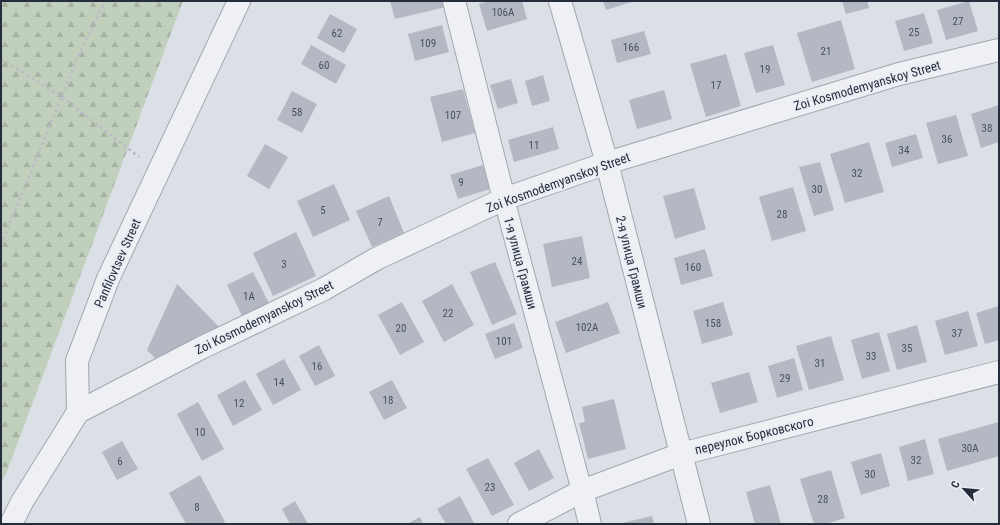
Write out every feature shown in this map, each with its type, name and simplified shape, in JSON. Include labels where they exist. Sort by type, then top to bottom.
[{"type":"street","name":"Panfilovtsev Street","points":[[78,412],[77,360],[108,279],[239,1]]},
{"type":"street","name":"1-я улица Грамши","points":[[454,1],[504,199],[590,524]]},
{"type":"street","name":"2-я улица Грамши","points":[[560,1],[607,163],[699,524]]},
{"type":"street","name":"Zoi Kosmodemyanskoy Street","points":[[78,412],[194,352],[324,289],[376,259],[504,199],[607,163],[899,74],[999,50]]},
{"type":"street","name":"переулок Борковского","points":[[518,524],[582,490],[681,454],[999,372]]},
{"type":"street","points":[[11,524],[22,502],[78,412]]},
{"type":"path","points":[[1,245],[77,59],[105,1]]},
{"type":"path","points":[[1,59],[62,97],[158,172]]},
{"type":"green space","points":[[1,1],[183,1],[6,474],[1,482]]},
{"type":"building","points":[[390,1],[445,1],[446,7],[395,19]]},
{"type":"building","points":[[489,1],[522,1],[527,19],[487,31],[479,4]]},
{"type":"building","points":[[603,1],[635,1],[606,10]]},
{"type":"building","points":[[842,1],[867,1],[869,8],[846,14]]},
{"type":"building","points":[[969,1],[978,31],[946,40],[937,10]]},
{"type":"building","points":[[924,13],[933,43],[904,51],[895,21]]},
{"type":"building","points":[[330,14],[357,29],[344,53],[317,38]]},
{"type":"building","points":[[841,20],[855,69],[812,82],[797,33]]},
{"type":"building","points":[[442,25],[449,52],[415,61],[408,34]]},
{"type":"building","points":[[644,31],[651,54],[617,63],[611,40]]},
{"type":"building","points":[[311,45],[346,65],[336,84],[301,64]]},
{"type":"building","points":[[773,45],[785,85],[756,93],[744,53]]},
{"type":"building","points":[[726,54],[741,106],[706,117],[690,64]]},
{"type":"building","points":[[543,75],[550,101],[532,106],[525,81]]},
{"type":"building","points":[[511,79],[518,103],[498,109],[490,85]]},
{"type":"building","points":[[463,89],[475,133],[442,142],[430,97]]},
{"type":"building","points":[[664,90],[672,119],[637,129],[629,100]]},
{"type":"building","points":[[292,91],[317,104],[302,133],[277,120]]},
{"type":"building","points":[[999,105],[999,142],[981,148],[971,114]]},
{"type":"building","points":[[956,115],[968,156],[938,164],[926,123]]},
{"type":"building","points":[[553,127],[559,149],[514,162],[508,140]]},
{"type":"building","points":[[916,134],[923,158],[892,167],[885,143]]},
{"type":"building","points":[[869,142],[884,192],[845,203],[830,154]]},
{"type":"building","points":[[265,144],[288,157],[269,189],[247,176]]},
{"type":"building","points":[[820,162],[834,210],[814,216],[799,167]]},
{"type":"building","points":[[483,165],[490,189],[458,199],[450,175]]},
{"type":"building","points":[[334,184],[350,220],[313,237],[297,201]]},
{"type":"building","points":[[793,187],[806,231],[772,241],[759,197]]},
{"type":"building","points":[[694,188],[706,229],[675,239],[663,196]]},
{"type":"building","points":[[389,196],[404,233],[372,247],[356,211]]},
{"type":"building","points":[[296,232],[316,276],[273,296],[253,253]]},
{"type":"building","points":[[582,236],[590,278],[552,287],[543,244]]},
{"type":"building","points":[[705,249],[713,276],[681,285],[674,258]]},
{"type":"building","points":[[495,262],[517,314],[492,325],[470,272]]},
{"type":"building","points":[[253,272],[271,307],[244,320],[227,285]]},
{"type":"building","points":[[177,284],[221,329],[155,358],[147,350]]},
{"type":"building","points":[[452,284],[474,325],[444,342],[422,301]]},
{"type":"building","points":[[402,302],[424,342],[400,355],[378,315]]},
{"type":"building","points":[[608,302],[620,333],[566,353],[555,322]]},
{"type":"building","points":[[723,302],[733,335],[702,344],[693,311]]},
{"type":"building","points":[[999,306],[999,340],[985,344],[976,313]]},
{"type":"building","points":[[968,311],[978,346],[945,355],[935,321]]},
{"type":"building","points":[[514,323],[523,348],[495,359],[485,334]]},
{"type":"building","points":[[917,325],[927,362],[897,370],[887,334]]},
{"type":"building","points":[[879,332],[890,371],[862,379],[851,340]]},
{"type":"building","points":[[831,336],[844,380],[809,390],[796,346]]},
{"type":"building","points":[[319,345],[335,376],[315,386],[299,356]]},
{"type":"building","points":[[794,358],[803,390],[777,398],[768,366]]},
{"type":"building","points":[[284,359],[301,390],[273,405],[256,374]]},
{"type":"building","points":[[749,372],[758,402],[720,413],[711,383]]},
{"type":"building","points":[[245,380],[262,410],[233,426],[217,395]]},
{"type":"building","points":[[392,380],[407,408],[384,420],[369,392]]},
{"type":"building","points":[[614,399],[626,449],[588,459],[579,423],[585,422],[582,407]]},
{"type":"building","points":[[198,402],[224,449],[202,461],[177,414]]},
{"type":"building","points":[[999,422],[999,456],[947,471],[938,439]]},
{"type":"building","points":[[925,439],[934,474],[908,481],[899,447]]},
{"type":"building","points":[[122,441],[138,469],[117,480],[102,452]]},
{"type":"building","points":[[539,449],[554,478],[529,491],[514,463]]},
{"type":"building","points":[[881,453],[890,486],[861,495],[851,462]]},
{"type":"building","points":[[488,458],[514,505],[492,516],[466,469]]},
{"type":"building","points":[[831,470],[845,518],[826,524],[814,524],[800,479]]},
{"type":"building","points":[[200,475],[225,522],[221,524],[186,524],[169,493]]},
{"type":"building","points":[[770,485],[781,524],[755,524],[746,492]]},
{"type":"building","points":[[460,496],[474,523],[446,524],[437,509]]},
{"type":"building","points":[[295,501],[308,524],[290,524],[282,509]]},
{"type":"building","points":[[652,516],[654,524],[622,524],[622,523]]},
{"type":"building","points":[[420,517],[423,524],[407,524]]}]
